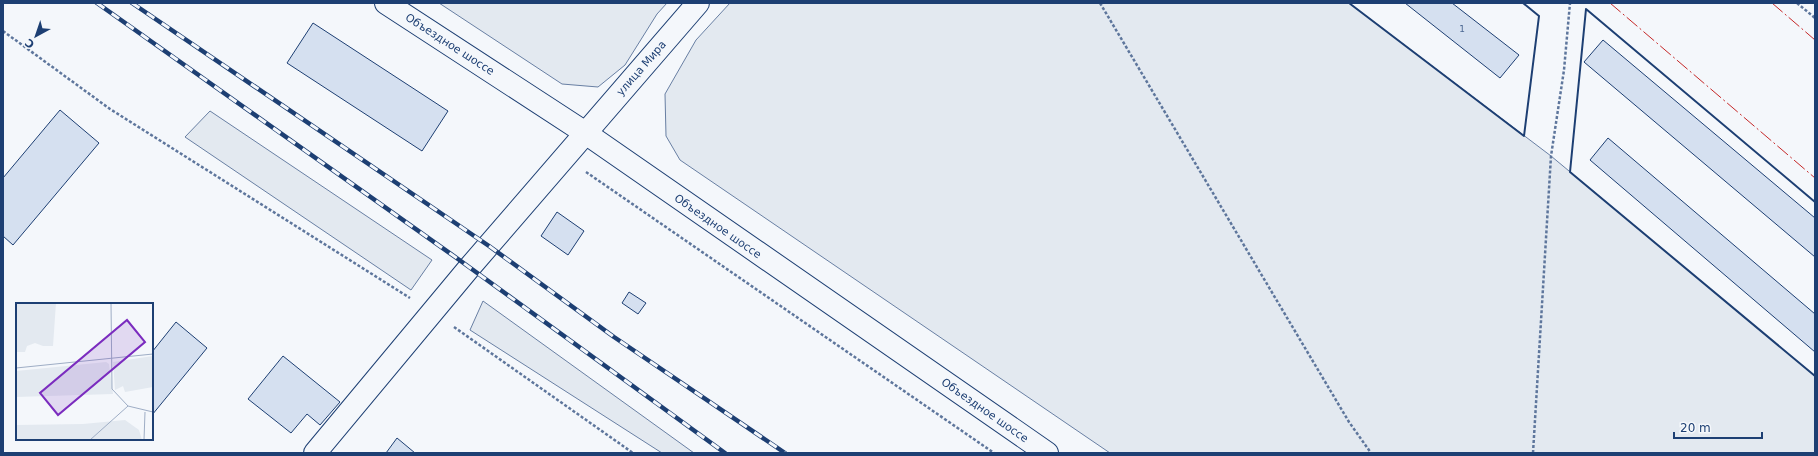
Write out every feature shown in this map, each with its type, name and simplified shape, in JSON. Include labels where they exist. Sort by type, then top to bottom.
[{"type":"main road","name":"Объездное шоссе","points":[[386,3],[584,132],[1047,453]]},
{"type":"main road","name":"улица Мира","points":[[315,453],[584,132],[698,3]]},
{"type":"path","points":[[1100,3],[1349,422],[1371,453]]},
{"type":"path","points":[[1533,453],[1551,156],[1564,70],[1570,3]]},
{"type":"path","points":[[1797,3],[1815,18]]},
{"type":"path","points":[[3,30],[110,109],[432,312],[633,453]]},
{"type":"path","points":[[585,171],[994,453]]},
{"type":"shaded area","points":[[439,3],[667,3],[657,14],[625,65],[598,87],[562,84]]},
{"type":"shaded area","points":[[730,3],[1349,3],[1551,156],[1815,376],[1815,453],[1110,453],[680,160],[666,136],[665,94],[696,40]]},
{"type":"shaded area","points":[[210,111],[432,260],[411,290],[185,137]]},
{"type":"shaded area","points":[[483,301],[694,453],[662,453],[470,330]]},
{"type":"building","points":[[1405,3],[1452,3],[1519,55],[1500,78]]},
{"type":"building","points":[[313,23],[448,111],[422,151],[287,63]]},
{"type":"building","points":[[1603,40],[1815,218],[1815,257],[1584,62]]},
{"type":"building","points":[[60,110],[99,143],[13,245],[3,236],[3,178]]},
{"type":"building","points":[[1608,138],[1815,314],[1815,352],[1590,160]]},
{"type":"building","points":[[557,212],[584,231],[568,255],[541,236]]},
{"type":"building","points":[[629,292],[646,303],[638,314],[622,303]]},
{"type":"building","points":[[176,322],[207,348],[153,414],[153,351]]},
{"type":"building","points":[[283,356],[340,402],[320,425],[307,414],[291,433],[248,399]]},
{"type":"building","points":[[397,438],[415,453],[386,453]]},
{"type":"railway","points":[[97,3],[458,259],[725,453]]},
{"type":"railway","points":[[132,3],[489,246],[614,337],[785,453]]},
{"type":"wall","points":[[1349,3],[1524,136],[1539,16],[1523,3]]},
{"type":"wall","points":[[1815,202],[1586,9],[1570,172],[1815,376]]},
{"type":"power","points":[[1610,3],[1815,178]]},
{"type":"power","points":[[1772,3],[1815,40]]}]
